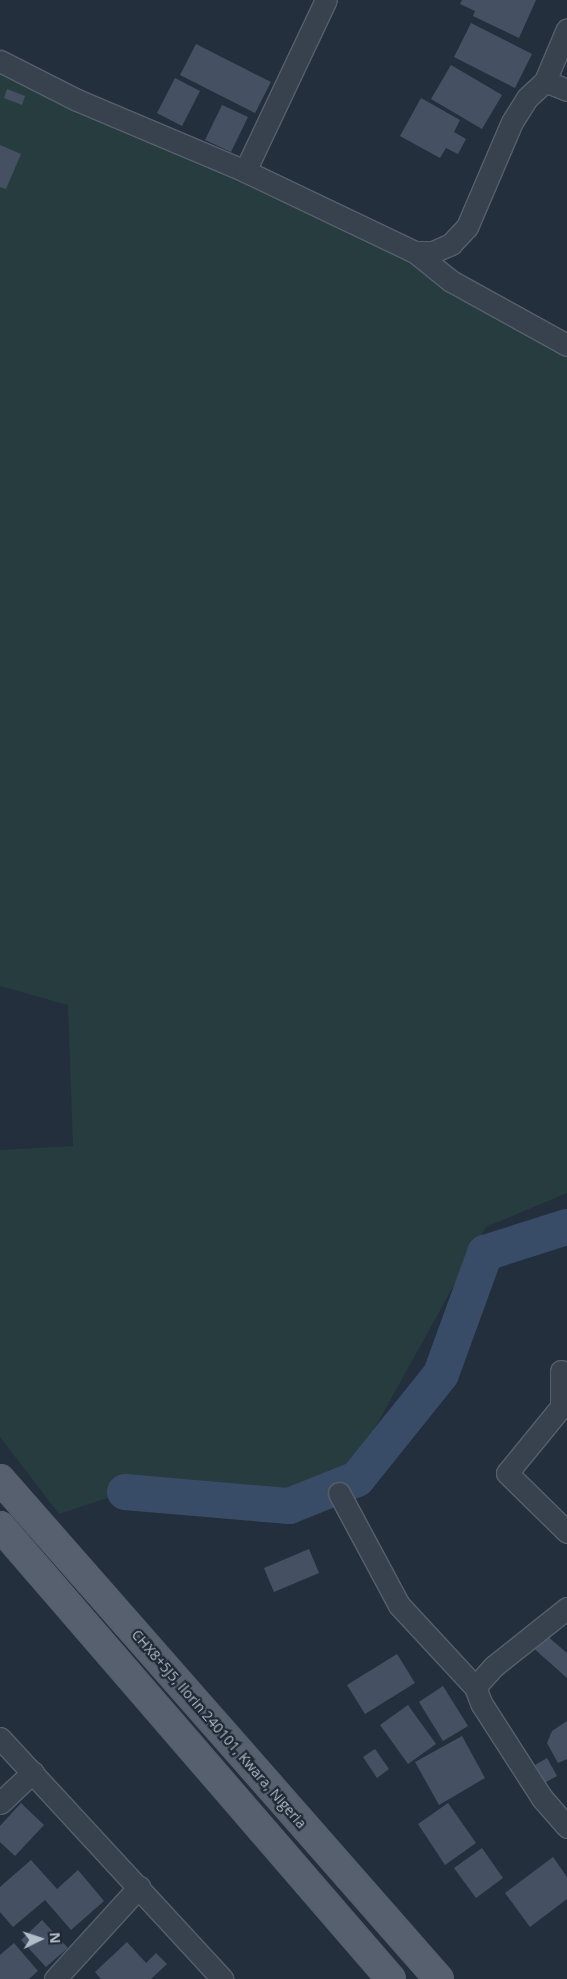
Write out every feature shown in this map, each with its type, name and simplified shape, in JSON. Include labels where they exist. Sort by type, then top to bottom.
[{"type":"main road","name":"CHX8+5J5, Ilorin 240101, Kwara, Nigeria","points":[[0,1479],[439,1979]]},
{"type":"main road","points":[[0,1526],[391,1979]]},
{"type":"street","points":[[245,171],[326,0]]},
{"type":"street","points":[[415,252],[433,252],[451,244],[466,227],[512,122],[527,98],[545,81],[567,29]]},
{"type":"street","points":[[0,61],[77,100],[245,171],[415,252],[451,281],[567,345]]},
{"type":"street","points":[[545,81],[567,90]]},
{"type":"street","points":[[561,1370],[561,1406],[507,1474],[567,1532]]},
{"type":"street","points":[[339,1493],[399,1605],[475,1687],[481,1703],[542,1798],[567,1827]]},
{"type":"street","points":[[475,1687],[494,1666],[567,1608]]},
{"type":"street","points":[[0,1738],[222,1979]]},
{"type":"street","points":[[0,1803],[33,1772]]},
{"type":"street","points":[[55,1979],[139,1887]]},
{"type":"green space","points":[[0,64],[415,252],[567,344],[567,1193],[486,1227],[339,1493],[125,1492],[59,1514],[0,1437],[0,1150],[73,1146],[68,1005],[0,986]]},
{"type":"building","points":[[462,0],[536,0],[519,38],[473,16],[475,11],[460,4]]},
{"type":"building","points":[[471,23],[532,54],[515,88],[454,57]]},
{"type":"building","points":[[196,44],[271,82],[255,113],[180,75]]},
{"type":"building","points":[[451,65],[502,95],[482,129],[431,99]]},
{"type":"building","points":[[175,78],[200,91],[182,126],[157,113]]},
{"type":"building","points":[[7,89],[25,96],[22,105],[4,98]]},
{"type":"building","points":[[421,98],[460,120],[454,132],[466,139],[458,154],[446,148],[440,158],[400,136]]},
{"type":"building","points":[[222,105],[248,117],[231,152],[205,140]]},
{"type":"building","points":[[0,145],[21,154],[6,189],[0,187]]},
{"type":"building","points":[[309,1549],[319,1573],[274,1592],[264,1568]]},
{"type":"building","points":[[546,1635],[567,1653],[567,1678],[530,1645]]},
{"type":"building","points":[[397,1654],[415,1683],[365,1714],[347,1685]]},
{"type":"building","points":[[443,1686],[468,1726],[443,1741],[419,1702]]},
{"type":"building","points":[[408,1705],[436,1744],[408,1764],[380,1725]]},
{"type":"building","points":[[567,1721],[567,1759],[558,1763],[547,1743],[552,1731]]},
{"type":"building","points":[[462,1736],[485,1778],[439,1805],[415,1762]]},
{"type":"building","points":[[375,1749],[389,1769],[377,1778],[363,1757]]},
{"type":"building","points":[[547,1758],[557,1776],[544,1783],[535,1765]]},
{"type":"building","points":[[21,1803],[44,1825],[15,1856],[0,1842],[0,1826]]},
{"type":"building","points":[[448,1803],[476,1843],[445,1865],[418,1824]]},
{"type":"building","points":[[482,1848],[503,1878],[476,1898],[454,1868]]},
{"type":"building","points":[[553,1857],[567,1877],[567,1899],[530,1927],[505,1893]]},
{"type":"building","points":[[31,1860],[57,1889],[78,1870],[104,1901],[71,1930],[45,1900],[13,1927],[0,1912],[0,1887]]},
{"type":"building","points":[[42,1920],[68,1948],[46,1967],[21,1940]]},
{"type":"building","points":[[127,1942],[146,1963],[156,1953],[167,1964],[151,1979],[101,1979],[95,1972]]},
{"type":"building","points":[[14,1943],[38,1971],[29,1979],[0,1979],[0,1955]]},
{"type":"waterway","points":[[125,1492],[289,1506],[357,1479],[441,1374],[485,1253],[567,1227]]}]
